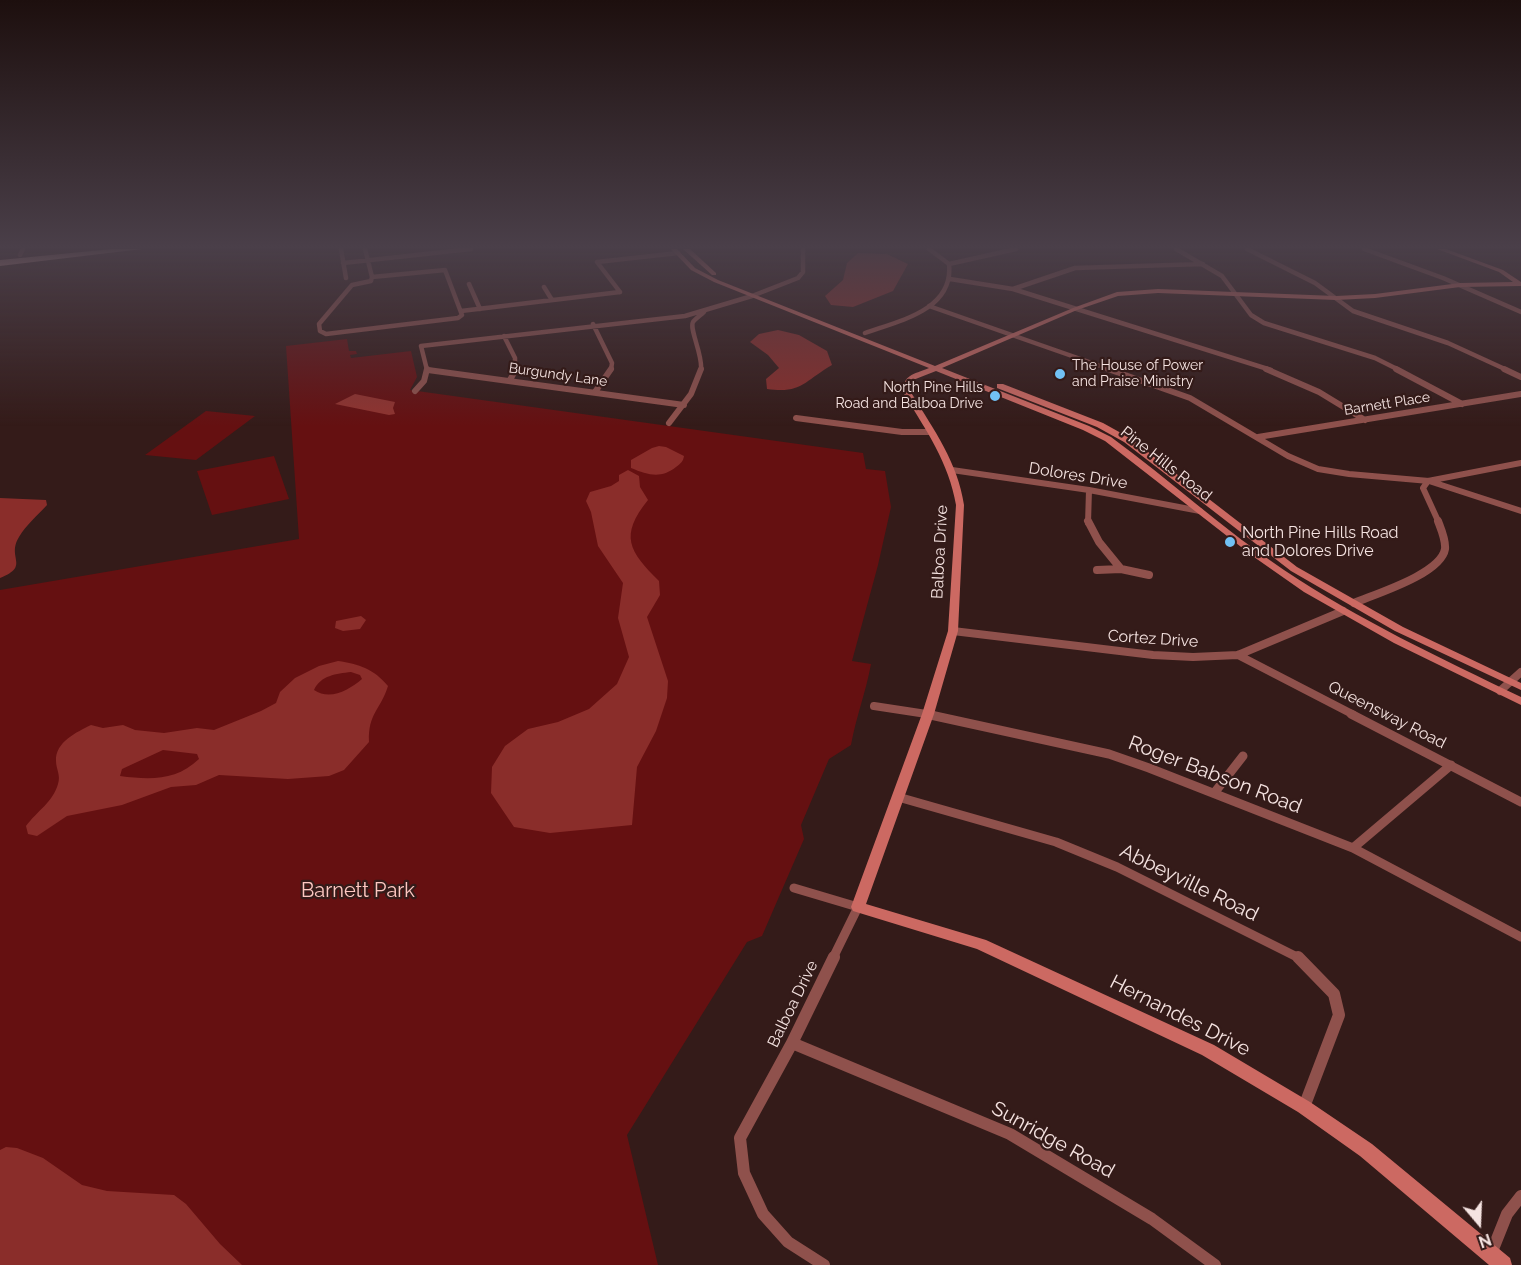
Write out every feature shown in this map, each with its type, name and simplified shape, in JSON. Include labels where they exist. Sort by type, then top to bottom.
[{"type":"main road","name":"Pine Hills Road","points":[[791,308],[938,366],[1108,439],[1280,572],[1343,611],[1521,700]]},
{"type":"main road","name":"Pine Hills Road","points":[[795,308],[865,333],[938,366],[1090,421],[1126,440],[1294,569],[1403,631],[1521,687]]},
{"type":"main road","name":"Balboa Drive","points":[[858,907],[928,714],[952,631],[960,505],[958,487],[952,470],[908,394],[907,384],[916,375],[1075,309]]},
{"type":"main road","name":"Hernandes Drive","points":[[858,907],[981,944],[1208,1050],[1304,1107],[1366,1150],[1496,1260]]},
{"type":"street","points":[[333,308],[319,324],[320,331],[326,334],[458,318],[462,315],[460,308]]},
{"type":"street","points":[[461,311],[488,308]]},
{"type":"street","points":[[415,391],[427,378],[428,370],[422,346],[593,324],[664,319],[716,308]]},
{"type":"street","points":[[865,333],[924,308]]},
{"type":"street","points":[[935,308],[1190,398],[1212,408],[1302,463],[1325,471],[1428,481],[1521,511]]},
{"type":"street","points":[[1072,308],[1273,371],[1319,392],[1365,420]]},
{"type":"street","points":[[1246,308],[1251,315],[1264,323],[1375,358],[1462,404]]},
{"type":"street","points":[[1349,308],[1448,343],[1521,377]]},
{"type":"street","points":[[669,423],[684,405],[696,385],[702,361],[691,330],[693,322],[705,312]]},
{"type":"street","points":[[593,324],[612,363],[608,377],[595,392]]},
{"type":"street","points":[[504,336],[517,364],[517,371],[510,380]]},
{"type":"street","name":"Burgundy Lane","points":[[428,370],[684,405]]},
{"type":"street","name":"Barnett Place","points":[[1257,437],[1521,394]]},
{"type":"street","points":[[796,418],[902,432],[930,432]]},
{"type":"street","points":[[1354,603],[1436,565],[1445,552],[1445,540],[1423,488],[1428,481],[1521,464]]},
{"type":"street","name":"Dolores Drive","points":[[952,470],[1089,490],[1200,511]]},
{"type":"street","points":[[1089,490],[1087,520],[1100,542],[1121,569]]},
{"type":"street","points":[[1097,570],[1121,569],[1149,575]]},
{"type":"street","name":"Cortez Drive","points":[[952,631],[1153,656],[1238,655],[1343,611]]},
{"type":"street","name":"Queensway Road","points":[[1238,655],[1521,802]]},
{"type":"street","points":[[1500,690],[1521,672]]},
{"type":"street","name":"Roger Babson Road","points":[[874,706],[928,714],[1109,754],[1215,792],[1353,848],[1521,937]]},
{"type":"street","points":[[1215,792],[1243,756]]},
{"type":"street","points":[[1353,848],[1451,765]]},
{"type":"street","name":"Abbeyville Road","points":[[898,797],[1056,842],[1117,867],[1298,957],[1334,994],[1339,1015],[1304,1107]]},
{"type":"street","name":"Hernandes Drive","points":[[794,888],[858,907]]},
{"type":"street","name":"Balboa Drive","points":[[824,1265],[788,1242],[763,1214],[744,1173],[740,1138],[792,1043],[858,907]]},
{"type":"street","name":"Sunridge Road","points":[[792,1043],[1010,1134],[1152,1219],[1215,1265]]},
{"type":"street","points":[[1496,1260],[1507,1214],[1521,1196]]},
{"type":"green space","name":"Barnett Park","points":[[347,339],[349,351],[356,351],[357,354],[350,355],[351,358],[411,351],[417,377],[410,390],[863,453],[866,469],[885,471],[891,507],[852,661],[871,664],[851,745],[829,759],[801,825],[804,839],[762,936],[747,942],[627,1135],[658,1265],[0,1265],[0,590],[299,539],[286,346]]},
{"type":"green space","points":[[206,411],[255,416],[196,460],[145,455]]},
{"type":"green space","points":[[274,456],[289,499],[212,515],[197,471]]},
{"type":"shaded area","points":[[778,330],[799,335],[827,351],[832,365],[796,388],[767,389],[766,379],[779,368],[768,355],[750,342],[759,334]]},
{"type":"shaded area","points":[[355,394],[395,402],[393,408],[395,414],[389,415],[335,404]]},
{"type":"shaded area","points":[[659,446],[684,456],[682,461],[670,471],[660,474],[649,474],[631,468],[631,460]]},
{"type":"shaded area","points":[[628,470],[639,476],[640,487],[648,500],[633,524],[631,543],[641,561],[659,581],[660,595],[647,617],[668,681],[667,698],[656,731],[637,767],[632,825],[550,833],[514,827],[491,793],[492,767],[505,746],[528,729],[558,722],[589,709],[617,684],[629,657],[618,618],[623,583],[598,546],[591,512],[586,501],[590,492],[611,486],[619,481],[619,475]]},
{"type":"shaded area","points":[[0,498],[46,500],[47,505],[19,537],[16,544],[14,569],[0,578]]},
{"type":"shaded area","points":[[361,616],[366,620],[360,629],[343,631],[335,628],[336,621]]},
{"type":"shaded area","points":[[338,661],[353,664],[372,671],[388,686],[372,718],[369,742],[344,770],[329,776],[288,779],[219,775],[196,785],[171,787],[122,805],[67,816],[37,836],[28,834],[26,826],[56,790],[59,778],[56,761],[59,748],[79,731],[91,725],[103,728],[123,725],[135,730],[164,733],[197,728],[214,730],[276,703],[280,692],[295,678],[319,666]],"holes":[[[351,672],[360,675],[362,679],[339,693],[326,694],[314,690],[325,678]],[[163,750],[197,754],[199,759],[181,772],[172,775],[152,778],[120,776],[122,769]]]},
{"type":"shaded area","points":[[6,1147],[17,1148],[43,1158],[82,1185],[107,1191],[174,1195],[186,1204],[220,1244],[242,1265],[0,1265],[0,1150]]},
{"type":"place","name":"The House of Power and Praise Ministry","points":[[1060,374]]},
{"type":"place","name":"North Pine Hills Road and Balboa Drive","points":[[995,396]]},
{"type":"place","name":"North Pine Hills Road and Dolores Drive","points":[[1230,542]]}]
